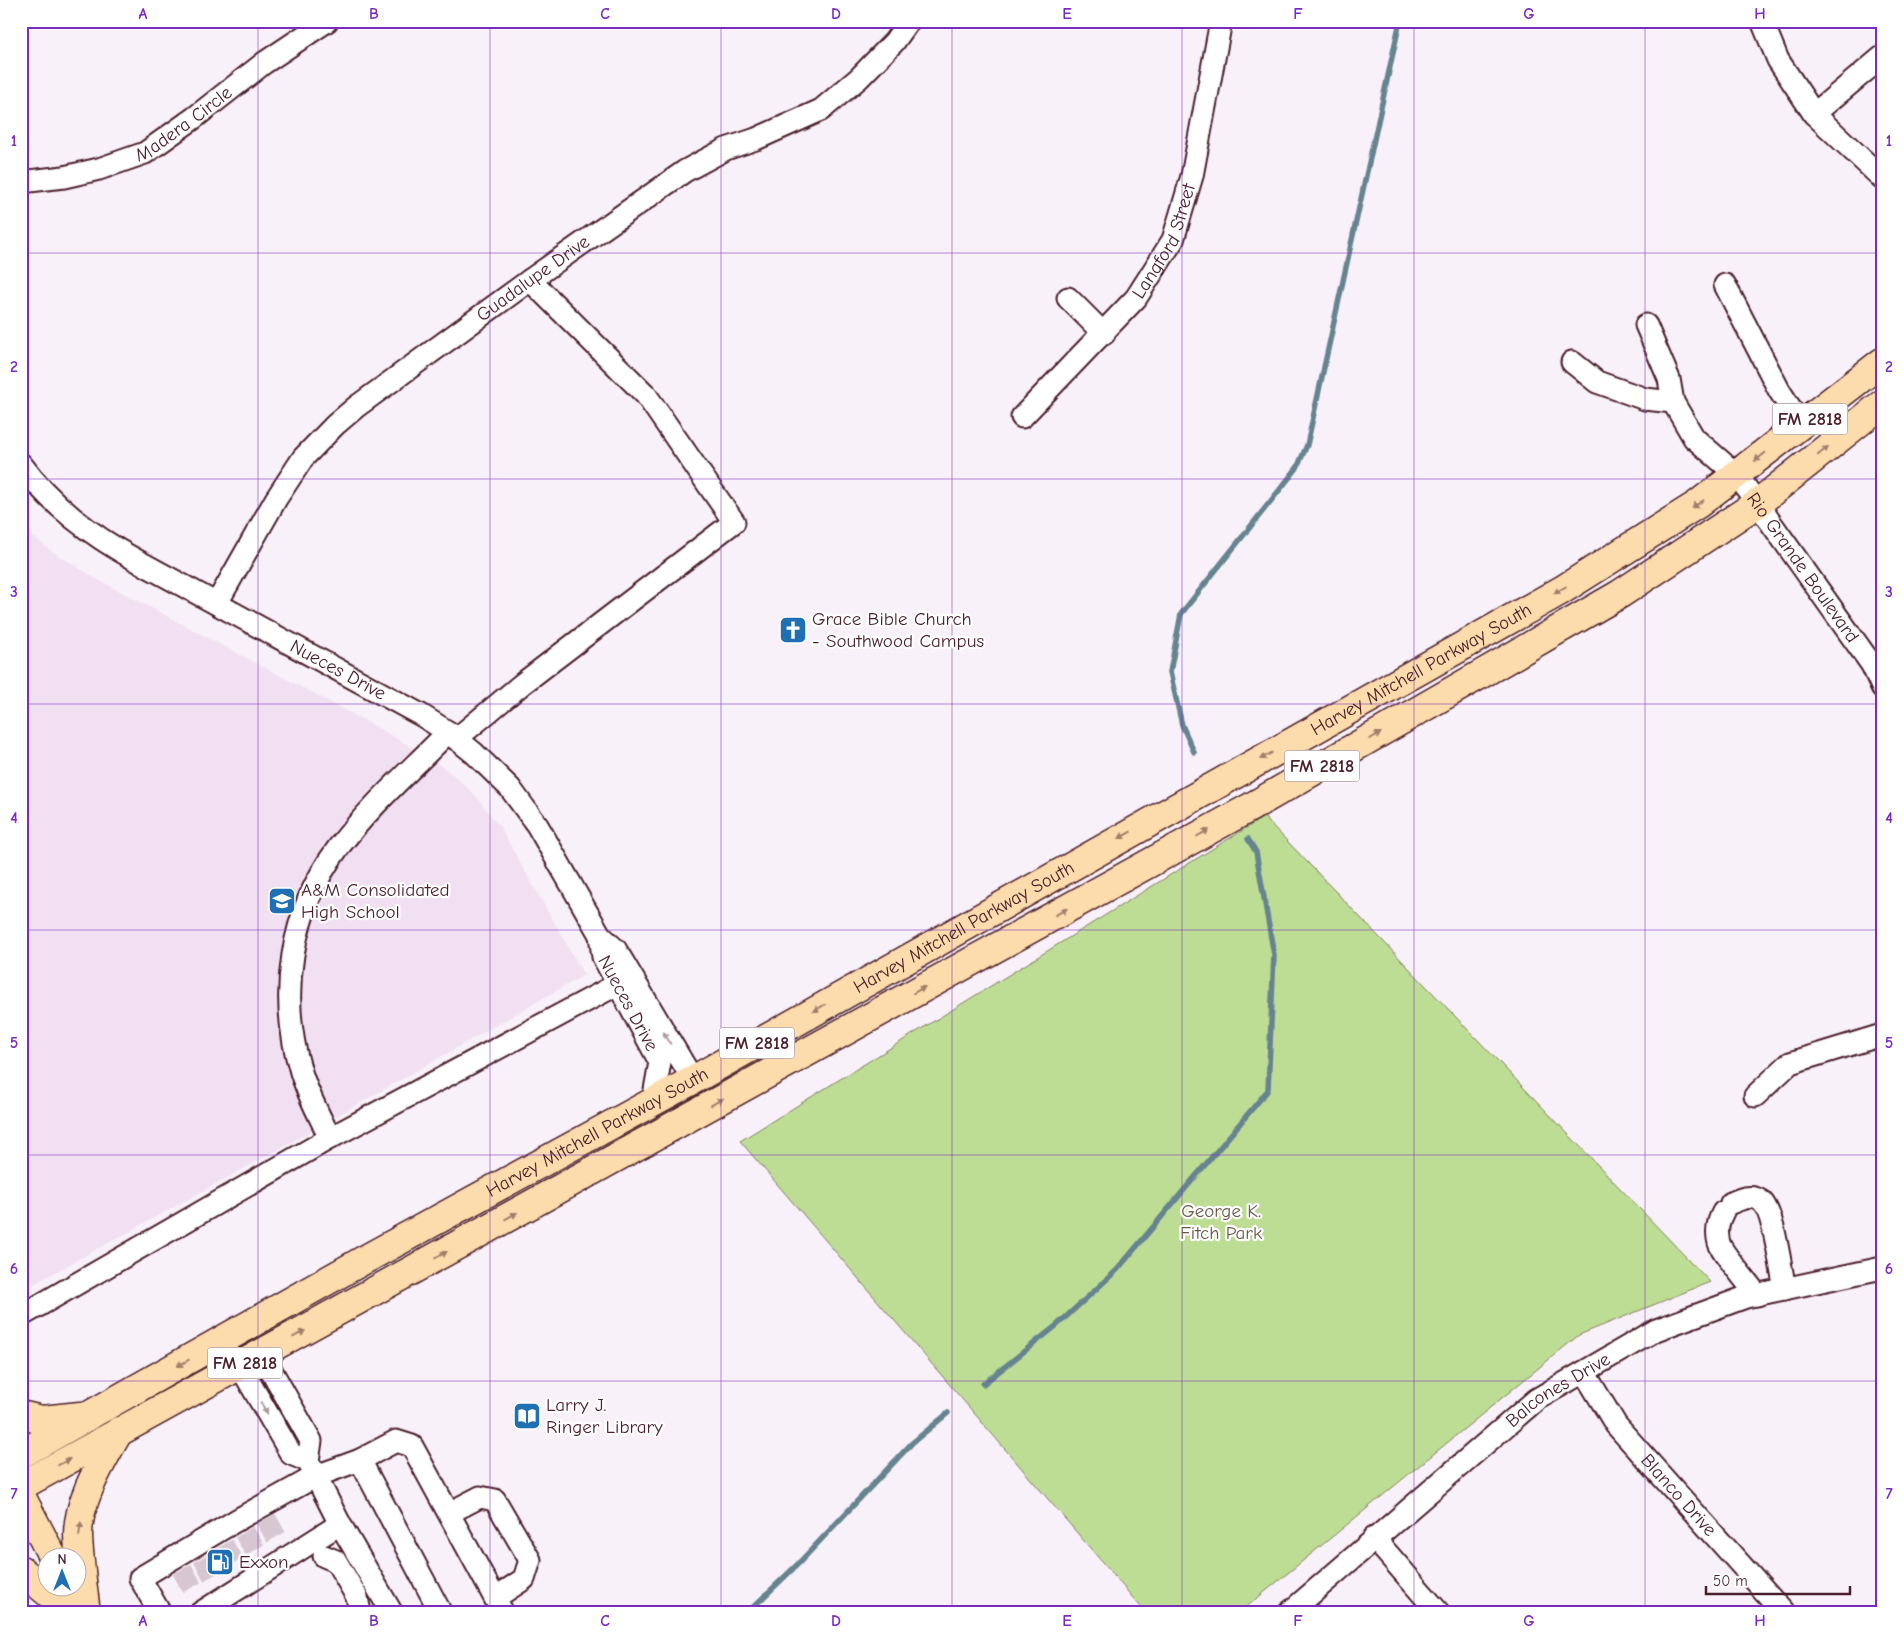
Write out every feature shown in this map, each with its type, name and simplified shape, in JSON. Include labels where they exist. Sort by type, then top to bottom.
[{"type":"main road","name":"Harvey Mitchell Parkway South","points":[[21,1454],[371,1256],[693,1080],[1562,590],[1698,504],[1882,362]]},
{"type":"main road","name":"Harvey Mitchell Parkway South","points":[[21,1486],[1251,807],[1620,594],[1758,503],[1882,404]]},
{"type":"main road","points":[[674,1125],[690,1097],[693,1080]]},
{"type":"main road","points":[[21,1415],[42,1420],[91,1414]]},
{"type":"main road","points":[[86,1613],[78,1534],[93,1477],[119,1431]]},
{"type":"main road","points":[[21,1496],[47,1546]]},
{"type":"main road","points":[[21,1570],[72,1613]]},
{"type":"main road","points":[[72,1596],[80,1613]]},
{"type":"street","name":"Madera Circle","points":[[21,182],[64,177],[99,169],[145,153],[194,118],[264,63],[327,21]]},
{"type":"street","name":"Guadalupe Drive","points":[[217,603],[276,499],[303,458],[335,425],[356,407],[530,280],[685,171],[726,149],[756,139],[821,110],[866,71],[894,42],[909,21]]},
{"type":"street","name":"Langford Street","points":[[1022,417],[1104,334],[1136,298],[1173,240],[1192,176],[1220,21]]},
{"type":"street","points":[[1762,21],[1778,60],[1814,114],[1882,178]]},
{"type":"street","points":[[1814,114],[1882,57]]},
{"type":"street","points":[[330,1138],[304,1080],[291,1030],[290,978],[295,938],[300,923],[316,883],[338,847],[376,806],[452,736],[734,522],[646,395],[530,280]]},
{"type":"street","points":[[1724,285],[1779,390],[1801,425]]},
{"type":"street","points":[[1068,298],[1104,334]]},
{"type":"street","name":"Rio Grande Boulevard","points":[[1646,325],[1669,379],[1673,402],[1694,438],[1737,475],[1872,665],[1882,687]]},
{"type":"street","points":[[1572,362],[1597,382],[1645,399],[1673,402]]},
{"type":"street","name":"Nueces Drive","points":[[23,470],[63,510],[95,536],[421,715],[452,736],[492,770],[523,805],[600,935],[616,950],[693,1080]]},
{"type":"street","name":"Nueces Drive","points":[[600,935],[603,957],[660,1062],[653,1101]]},
{"type":"street","points":[[21,1316],[330,1138],[618,984]]},
{"type":"street","points":[[1755,1096],[1790,1063],[1882,1035]]},
{"type":"street","points":[[1757,1295],[1720,1245],[1719,1219],[1727,1207],[1742,1198],[1752,1198],[1761,1201],[1769,1213],[1785,1289]]},
{"type":"street","name":"Balcones Drive","points":[[1289,1613],[1537,1399],[1656,1330],[1746,1297],[1882,1268]]},
{"type":"street","points":[[251,1360],[291,1454],[312,1468],[328,1544],[357,1597],[356,1608]]},
{"type":"street","name":"Blanco Drive","points":[[1584,1372],[1616,1424],[1784,1613]]},
{"type":"street","points":[[160,1613],[140,1578],[179,1564],[262,1513],[312,1468],[360,1460],[396,1441],[412,1446],[499,1606],[524,1580],[530,1560],[495,1500],[480,1497],[449,1513]]},
{"type":"street","points":[[360,1460],[441,1613]]},
{"type":"street","points":[[1374,1538],[1439,1613]]},
{"type":"street","points":[[200,1605],[221,1588],[283,1550],[328,1544]]},
{"type":"street","points":[[328,1544],[378,1613]]},
{"type":"street","points":[[328,1544],[392,1613]]},
{"type":"shaded area","name":"A&M Consolidated High School","points":[[21,526],[50,550],[95,578],[375,726],[431,759],[455,776],[476,796],[500,827],[584,975],[290,1143],[21,1291]]},
{"type":"green space","name":"George K. Fitch Park","points":[[1264,817],[1710,1282],[1579,1335],[1239,1613],[1146,1613],[740,1141]]},
{"type":"waterway","points":[[1194,752],[1182,725],[1170,672],[1181,614],[1297,468],[1307,445],[1400,21]]},
{"type":"waterway","points":[[983,1384],[1056,1326],[1117,1270],[1268,1090],[1274,955],[1256,852],[1248,839]]},
{"type":"waterway","points":[[747,1613],[798,1564],[912,1443],[948,1413]]},
{"type":"tunnel","points":[[266,1519],[279,1542]]},
{"type":"tunnel","points":[[244,1532],[258,1555]]},
{"type":"tunnel","points":[[223,1545],[236,1568]]},
{"type":"tunnel","points":[[203,1557],[216,1580]]},
{"type":"tunnel","points":[[182,1569],[195,1593]]},
{"type":"place","name":"Grace Bible Church - Southwood Campus","points":[[793,630]]},
{"type":"place","name":"A&M Consolidated High School","points":[[282,901]]},
{"type":"place","name":"Larry J. Ringer Library","points":[[527,1416]]},
{"type":"place","name":"Exxon","points":[[220,1562]]}]
